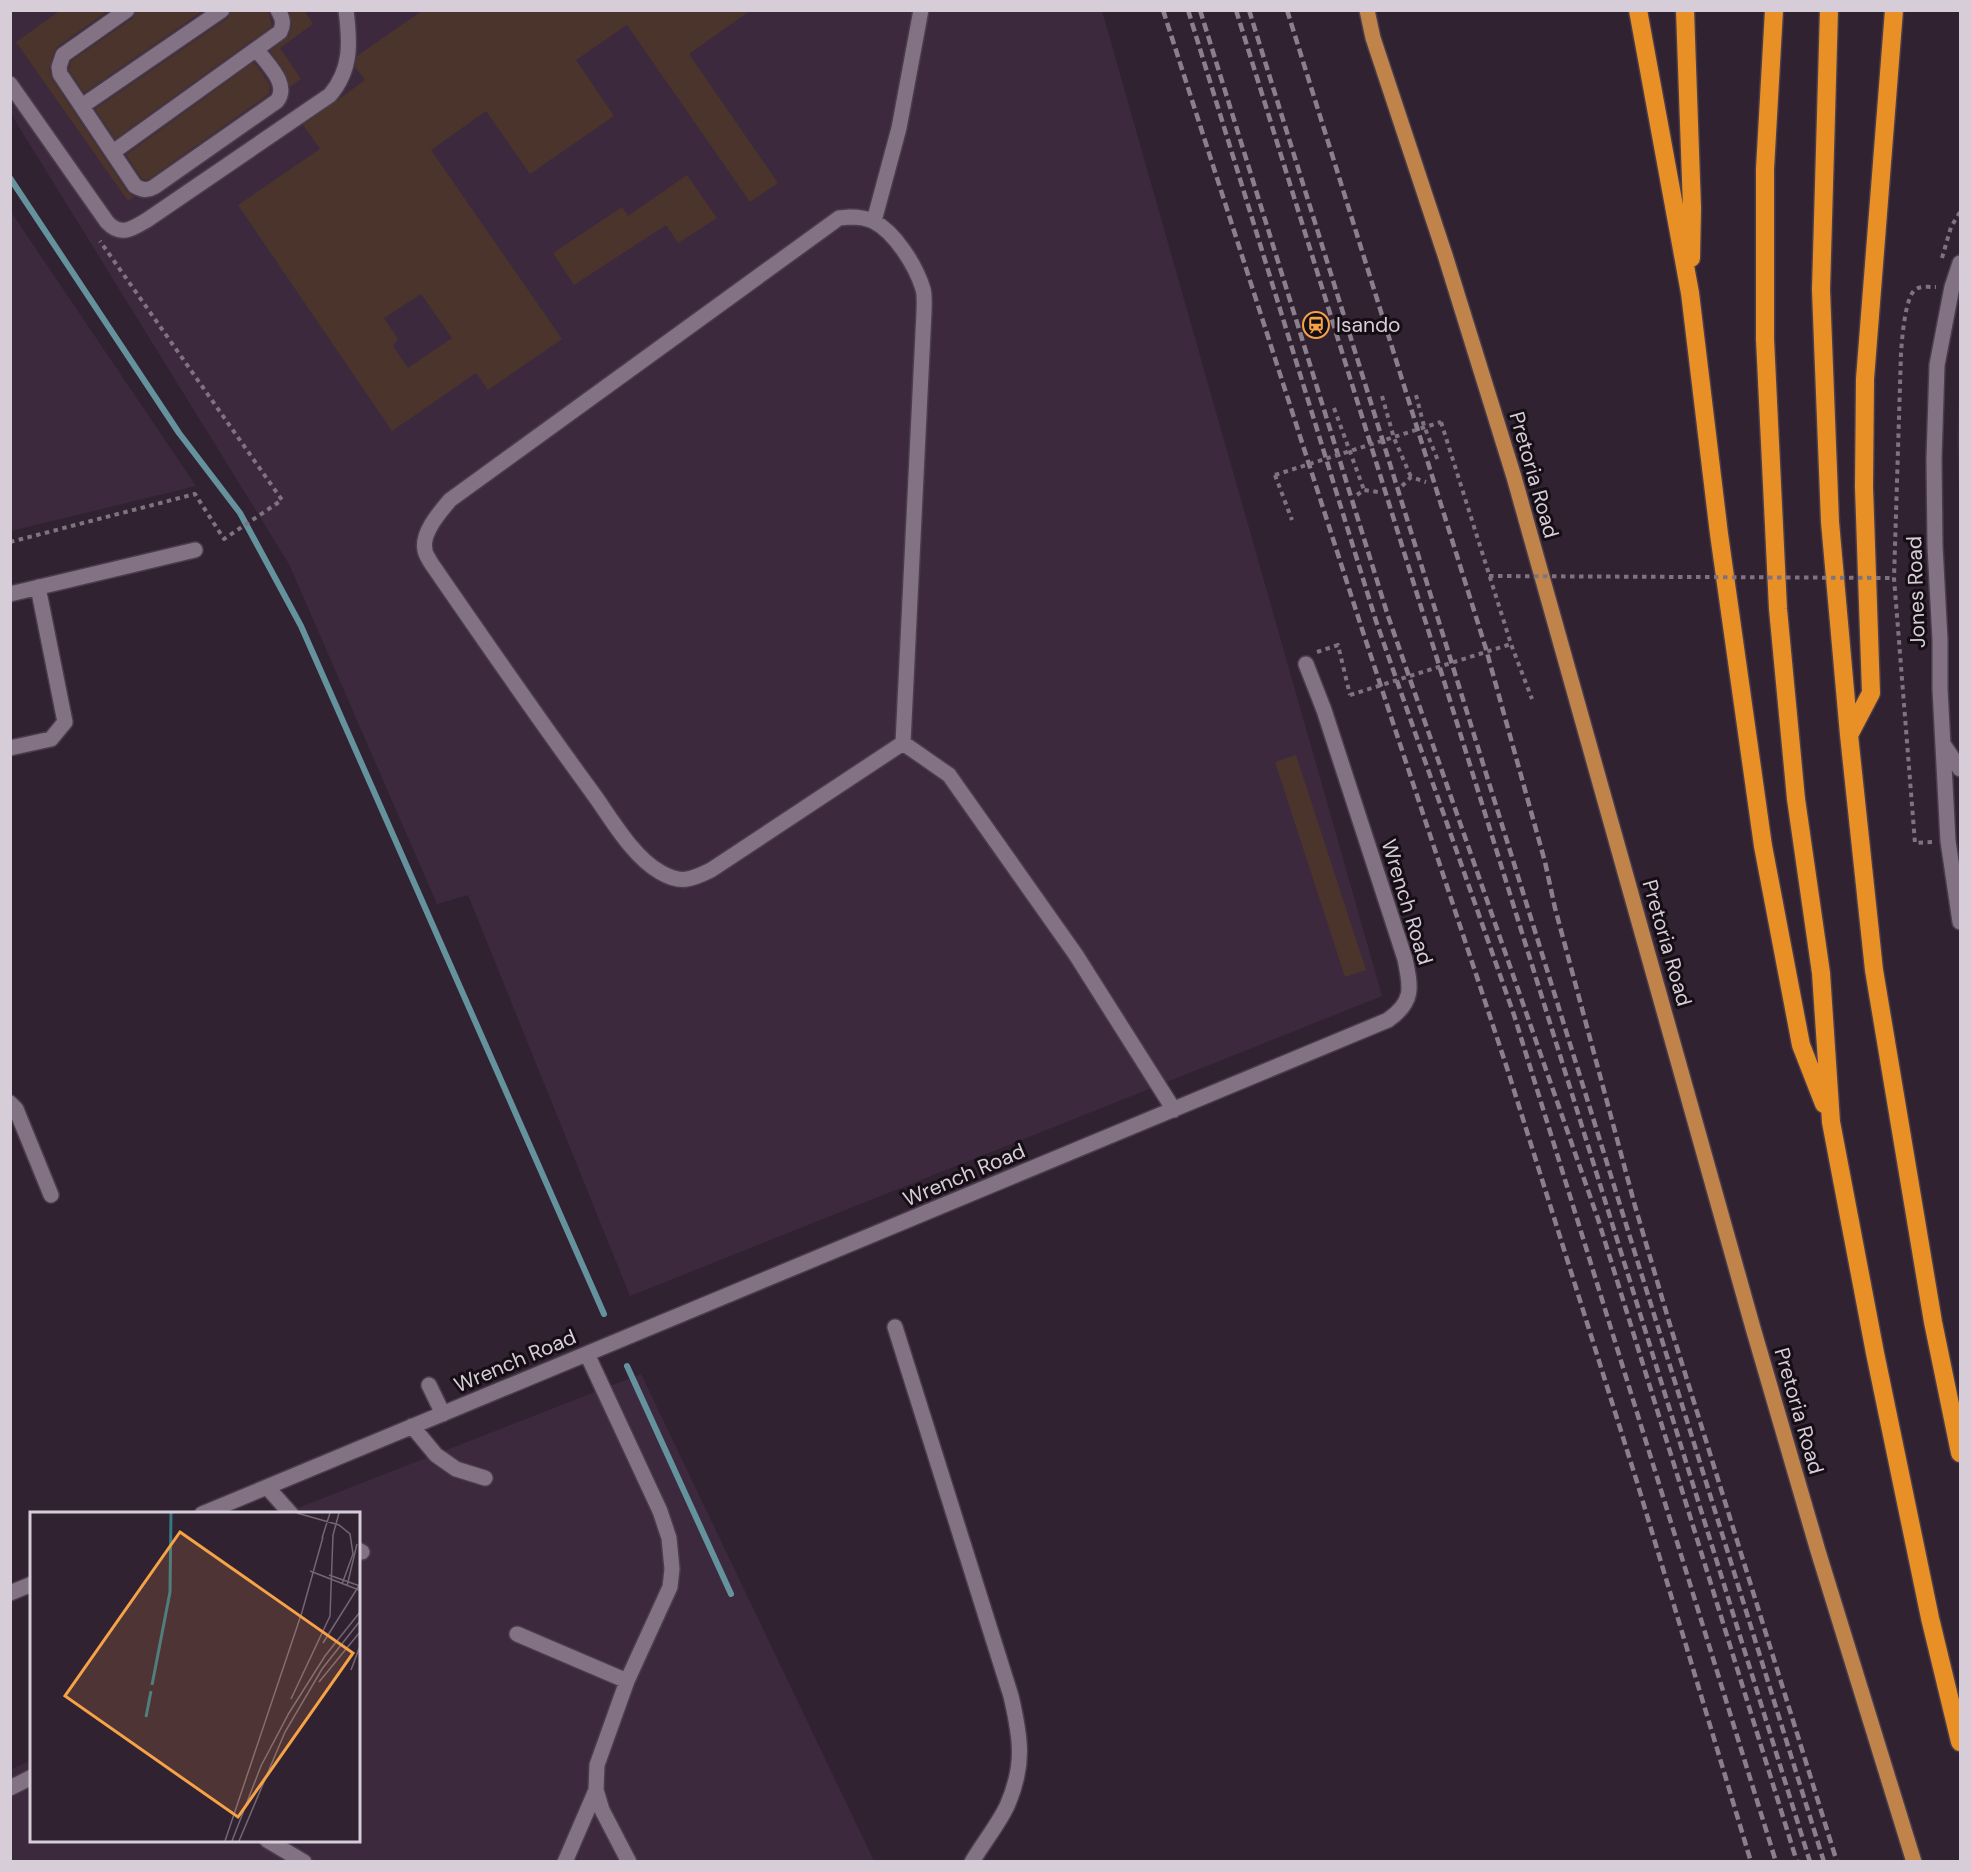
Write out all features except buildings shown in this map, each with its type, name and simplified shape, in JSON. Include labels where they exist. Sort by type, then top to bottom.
[{"type":"highway","points":[[1638,10],[1690,293],[1719,534],[1763,846],[1801,1045],[1831,1122]]},
{"type":"highway","points":[[1685,10],[1692,208],[1690,293]]},
{"type":"highway","points":[[1774,10],[1765,169],[1765,339],[1778,609],[1796,799],[1821,973],[1831,1122],[1884,1399],[1930,1618],[1960,1742]]},
{"type":"highway","points":[[1829,10],[1821,290],[1830,522],[1849,735],[1874,970],[1933,1322],[1960,1453]]},
{"type":"highway","points":[[1849,735],[1871,693],[1864,487],[1865,379],[1894,10]]},
{"type":"main road","name":"Pretoria Road","points":[[1356,10],[1372,38]]},
{"type":"main road","name":"Pretoria Road","points":[[1367,10],[1372,38],[1445,255],[1514,477],[1759,1351],[1821,1562],[1914,1862]]},
{"type":"street","points":[[127,10],[71,50],[60,60],[59,67],[60,74],[135,186],[141,189],[149,190],[277,101],[282,89],[279,81],[257,50]]},
{"type":"street","points":[[82,106],[222,10]]},
{"type":"street","points":[[113,152],[280,32],[283,18],[278,10]]},
{"type":"street","points":[[10,84],[107,222],[118,231],[125,232],[132,230],[330,95],[340,80],[349,58],[350,42],[346,10]]},
{"type":"street","points":[[874,221],[899,128],[921,10]]},
{"type":"street","points":[[839,218],[862,218],[874,221],[901,247],[923,290],[924,312],[903,743],[698,877],[683,881],[661,873],[640,858],[557,744],[424,550],[431,526],[450,500],[839,218]]},
{"type":"street","name":"Jones Road","points":[[1960,262],[1952,287],[1937,365],[1934,447],[1935,546],[1943,744],[1954,839],[1960,922]]},
{"type":"street","points":[[10,594],[195,550]]},
{"type":"street","points":[[10,748],[51,739],[65,722],[38,587]]},
{"type":"street","name":"Wrench Road","points":[[207,1512],[1388,1020],[1406,1006],[1410,981],[1405,959],[1324,710],[1306,664]]},
{"type":"street","points":[[903,743],[949,776],[1076,955],[1174,1110]]},
{"type":"street","points":[[1943,744],[1960,769]]},
{"type":"street","points":[[10,1103],[16,1109],[51,1195]]},
{"type":"street","points":[[895,1327],[1011,1696],[1019,1732],[1020,1763],[1006,1807],[972,1862]]},
{"type":"street","points":[[587,1354],[660,1511],[669,1538],[672,1569],[670,1587],[627,1681],[597,1765],[596,1790],[602,1810],[629,1862]]},
{"type":"street","points":[[429,1385],[443,1414]]},
{"type":"street","points":[[412,1426],[436,1455],[456,1469],[484,1478]]},
{"type":"street","points":[[267,1487],[289,1512]]},
{"type":"street","points":[[10,1593],[30,1585]]},
{"type":"street","points":[[517,1634],[627,1681]]},
{"type":"street","points":[[10,1788],[30,1778]]},
{"type":"street","points":[[565,1862],[596,1790]]},
{"type":"street","points":[[270,1842],[304,1862]]},
{"type":"path","points":[[1939,267],[1951,227],[1960,212]]},
{"type":"path","points":[[10,542],[195,494],[224,539],[282,500],[93,231],[107,222]]},
{"type":"path","points":[[1933,287],[1936,277]]},
{"type":"path","points":[[1915,843],[1894,578],[1900,353],[1903,323],[1911,294],[1917,288],[1952,287]]},
{"type":"path","points":[[1416,395],[1439,463]]},
{"type":"path","points":[[1382,396],[1394,438],[1411,477],[1426,482]]},
{"type":"path","points":[[1334,408],[1364,490]]},
{"type":"path","points":[[1292,520],[1275,475],[1441,422],[1511,644],[1532,699]]},
{"type":"path","points":[[1402,486],[1411,477]]},
{"type":"path","points":[[1356,495],[1364,490],[1378,492]]},
{"type":"path","points":[[1489,576],[1894,578]]},
{"type":"path","points":[[1339,651],[1350,695],[1511,644]]},
{"type":"shaded area","points":[[11,11],[1102,11],[1382,996],[630,1296],[468,895],[437,904],[289,564],[11,114]]},
{"type":"shaded area","points":[[11,212],[196,486],[11,531]]},
{"type":"shaded area","points":[[1960,372],[1960,518],[1957,438]]},
{"type":"shaded area","points":[[641,1374],[874,1861],[11,1861],[10,1770],[30,1760],[30,1842],[360,1842],[360,1512],[288,1512]]},
{"type":"waterway","points":[[10,178],[179,433],[240,513],[301,626],[604,1314]]},
{"type":"waterway","points":[[627,1366],[731,1594]]},
{"type":"railway","points":[[1163,10],[1361,626],[1507,1068],[1637,1482],[1751,1862]]},
{"type":"railway","points":[[1188,10],[1376,621],[1514,1015],[1776,1862]]},
{"type":"railway","points":[[1200,10],[1388,616],[1598,1219],[1797,1862]]},
{"type":"railway","points":[[1236,10],[1810,1862]]},
{"type":"railway","points":[[1249,10],[1824,1862]]},
{"type":"railway","points":[[1287,10],[1486,649],[1545,862],[1555,908],[1635,1206],[1837,1862]]},
{"type":"place","name":"Isando","points":[[1316,325]]}]
